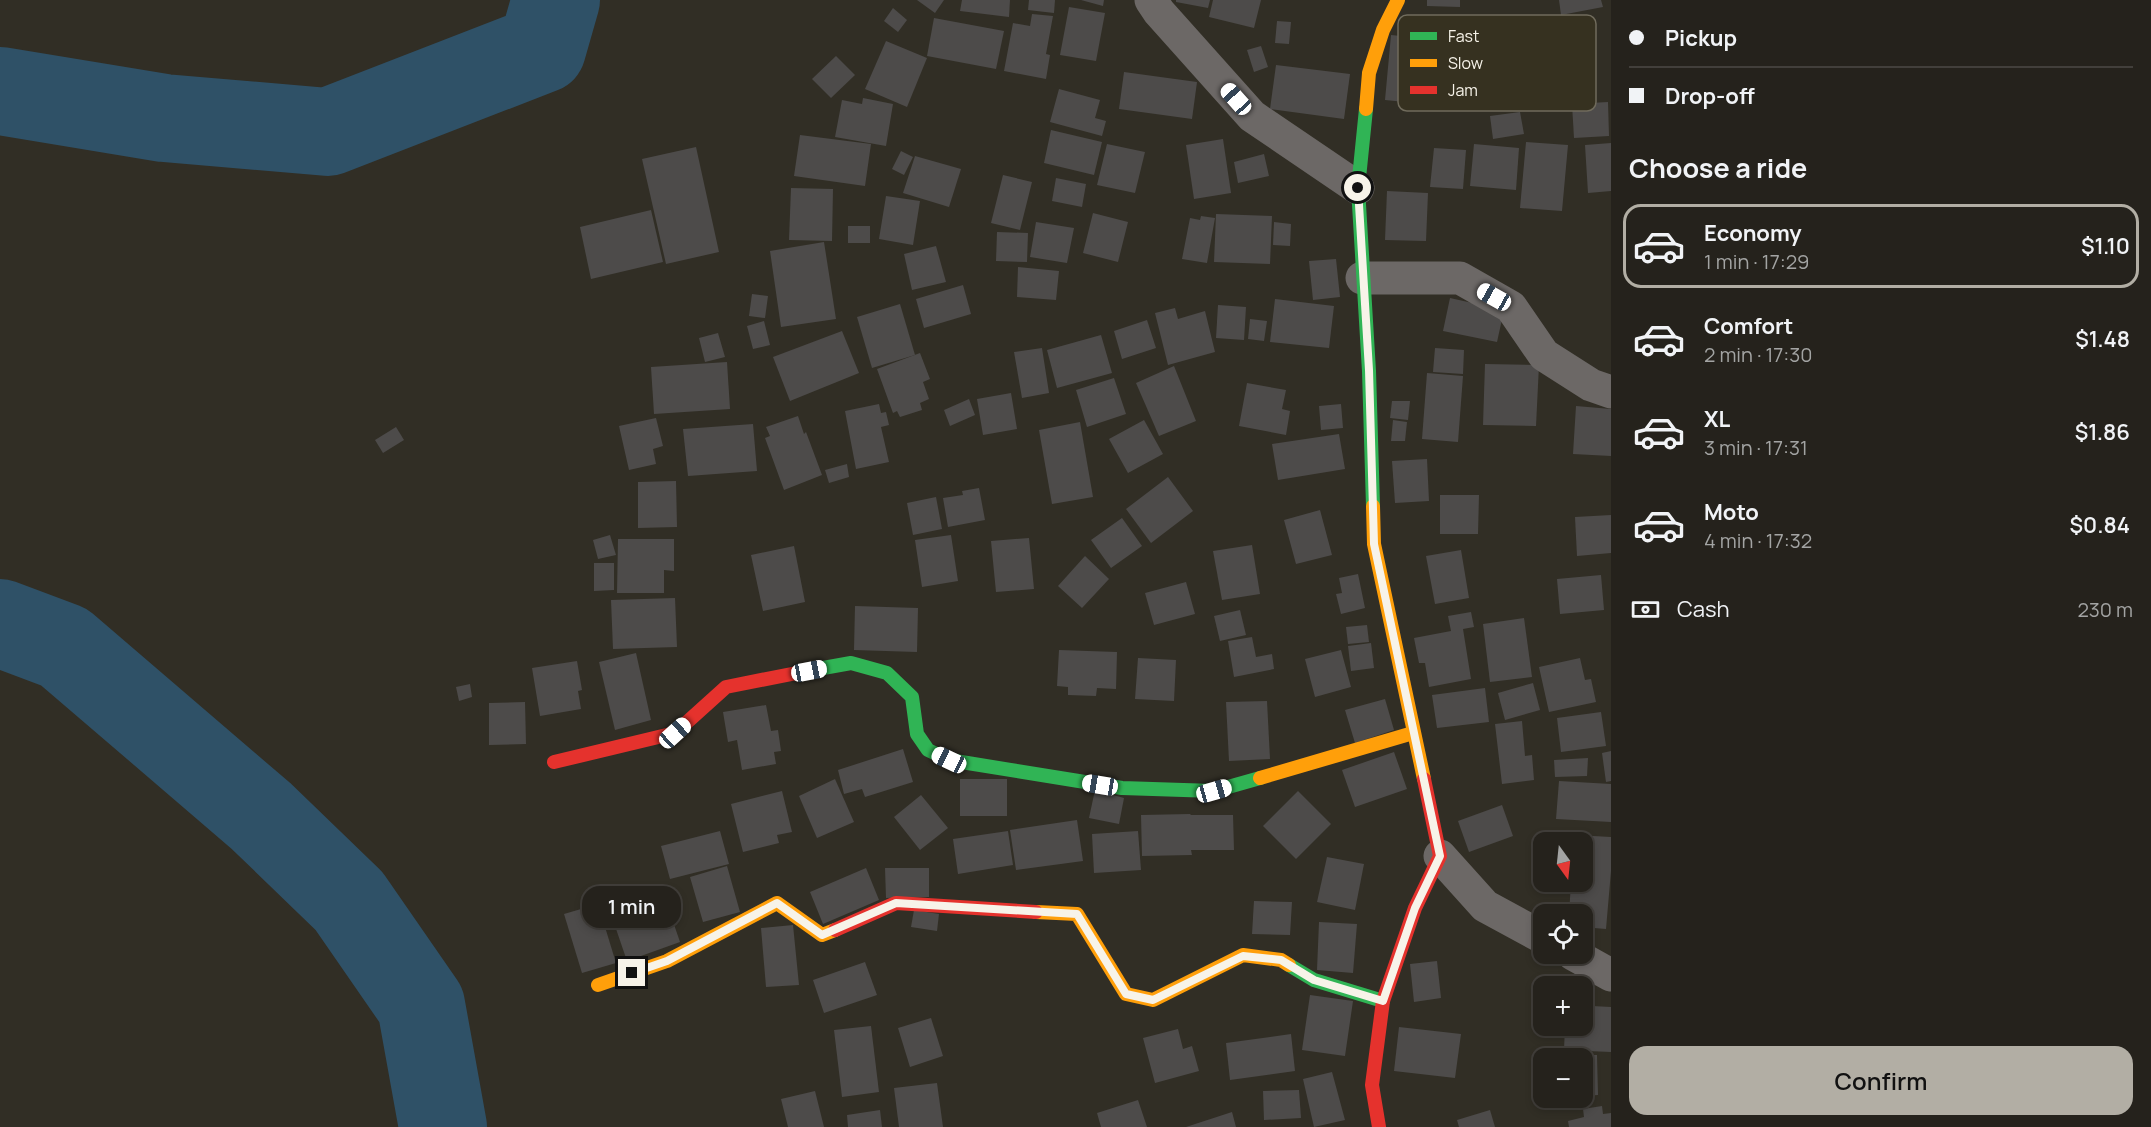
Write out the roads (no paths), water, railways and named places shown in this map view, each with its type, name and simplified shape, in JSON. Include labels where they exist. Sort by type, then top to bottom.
[{"type":"street","points":[[1151,0],[1159,12],[1252,116],[1358,188]]},
{"type":"street","points":[[1398,0],[1383,30],[1369,73],[1358,188],[1369,370],[1374,544],[1440,856],[1485,906],[1533,932]]},
{"type":"street","points":[[1362,278],[1460,278],[1511,307],[1544,355],[1591,385],[1611,392]]},
{"type":"street","points":[[554,762],[675,733],[726,687],[851,663],[887,672],[912,697],[917,734],[928,750],[949,760],[1122,788],[1214,791],[1413,733]]},
{"type":"street","points":[[1379,1127],[1372,1084],[1383,1001],[1415,908],[1440,856]]},
{"type":"street","points":[[598,985],[667,961],[777,903],[822,935],[896,903],[1077,914],[1126,994],[1153,1000],[1243,956],[1281,960],[1314,980],[1383,1001]]},
{"type":"street","points":[[1591,964],[1611,975]]},
{"type":"waterway","points":[[0,91],[164,118],[328,132],[542,49],[556,0]]},
{"type":"waterway","points":[[0,623],[64,647],[261,816],[349,901],[421,1005],[443,1127]]}]
